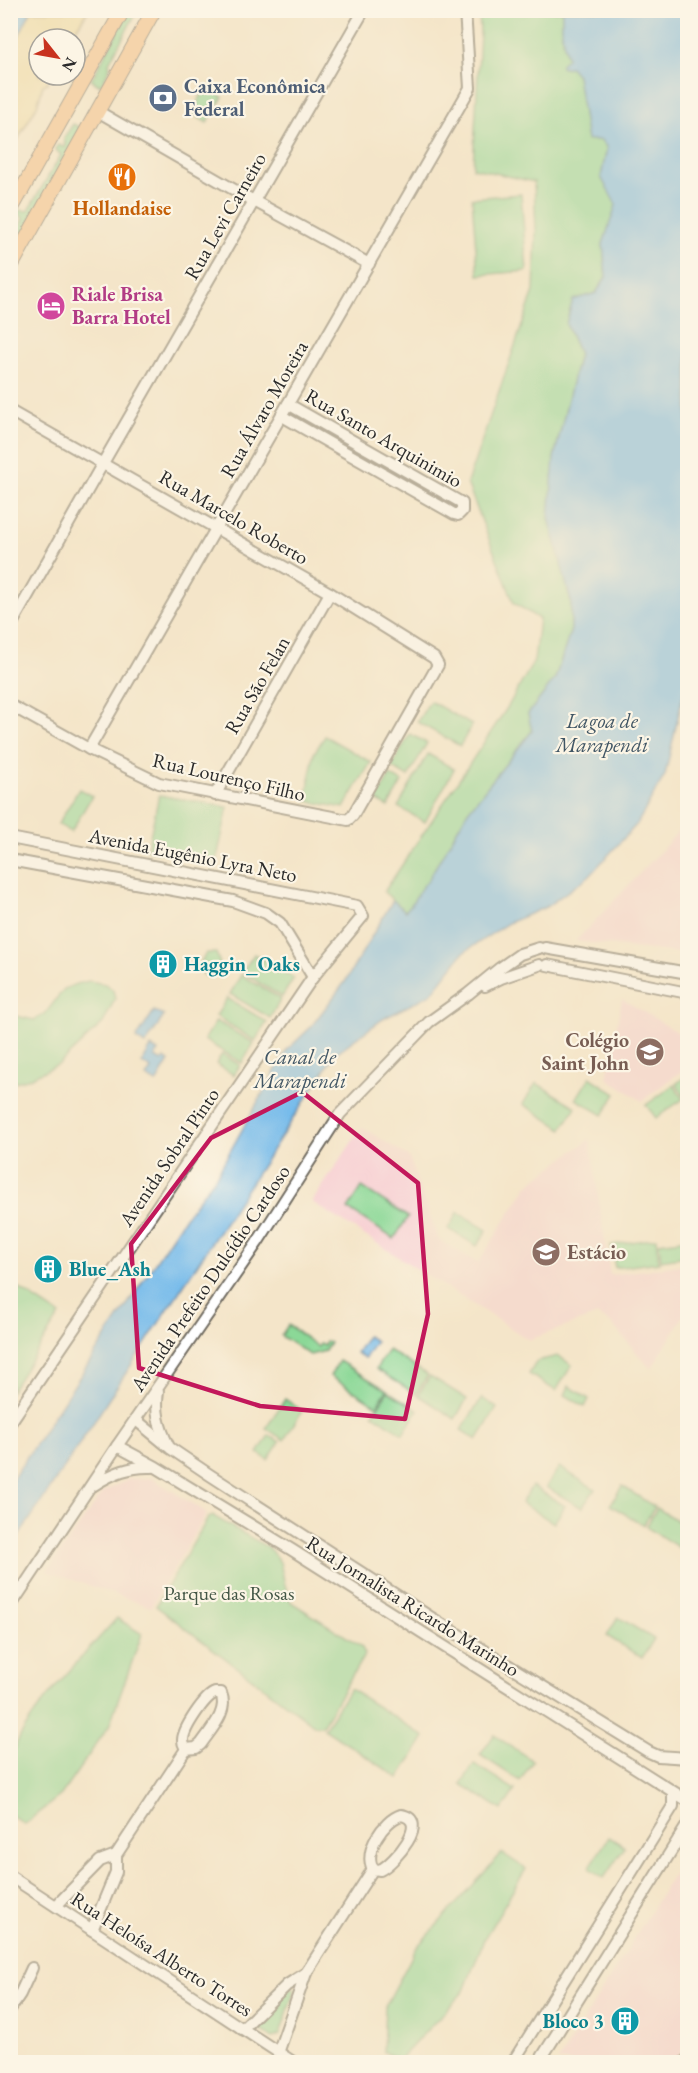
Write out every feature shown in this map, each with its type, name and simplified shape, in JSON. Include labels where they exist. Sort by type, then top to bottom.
[{"type":"main road","points":[[10,212],[123,10]]},
{"type":"main road","points":[[10,268],[154,10]]},
{"type":"street","name":"Rua Levi Carneiro","points":[[10,627],[364,10]]},
{"type":"street","name":"Rua Álvaro Moreira","points":[[89,749],[470,88],[465,10]]},
{"type":"street","points":[[99,112],[369,264]]},
{"type":"street","name":"Rua Santo Arquinimio","points":[[282,416],[454,514],[458,515],[462,511],[462,503],[288,404]]},
{"type":"street","name":"Rua Marcelo Roberto","points":[[10,411],[330,593],[436,660],[438,665],[353,815],[348,820]]},
{"type":"street","name":"Rua São Felan","points":[[215,795],[330,593]]},
{"type":"street","name":"Rua Lourenço Filho","points":[[10,705],[89,749],[152,780],[215,795],[348,820]]},
{"type":"street","name":"Avenida Eugênio Lyra Neto","points":[[10,838],[357,906],[363,916]]},
{"type":"street","points":[[58,869],[62,848]]},
{"type":"street","name":"Avenida Eugênio Lyra Neto","points":[[10,860],[233,901],[266,913],[280,923],[313,977]]},
{"type":"street","points":[[233,901],[238,892],[238,881]]},
{"type":"street","name":"Avenida Sobral Pinto","points":[[10,1422],[313,977],[363,916]]},
{"type":"street","points":[[468,994],[501,978],[543,965],[551,960],[551,954],[542,948]]},
{"type":"street","points":[[542,948],[533,955],[534,961],[543,965],[687,993]]},
{"type":"street","points":[[468,994],[520,954],[542,948],[687,973]]},
{"type":"street","points":[[671,989],[665,987],[663,981],[666,973],[672,970]]},
{"type":"street","name":"Avenida Prefeito Dulcídio Cardoso","points":[[10,1606],[257,1243],[340,1114],[429,1022],[468,994]]},
{"type":"street","points":[[159,1386],[156,1410],[162,1432],[170,1448]]},
{"type":"street","name":"Rua Jornalista Ricardo Marinho","points":[[136,1420],[170,1448],[210,1475],[430,1617],[571,1704],[658,1756],[685,1756]]},
{"type":"street","name":"Rua Jornalista Ricardo Marinho","points":[[117,1446],[156,1467],[292,1550],[687,1802]]},
{"type":"street","points":[[89,1488],[106,1477],[130,1468],[156,1467]]},
{"type":"street","points":[[198,1494],[210,1475]]},
{"type":"street","points":[[292,1550],[302,1535]]},
{"type":"street","points":[[421,1632],[430,1617]]},
{"type":"street","points":[[221,1693],[224,1705],[222,1712],[201,1744],[196,1748],[186,1749],[183,1740],[189,1725],[210,1695],[221,1693]]},
{"type":"street","points":[[560,1720],[561,1709],[571,1704]]},
{"type":"street","points":[[92,1930],[116,1872],[116,1855],[186,1749]]},
{"type":"street","points":[[513,2062],[659,1830],[673,1806],[673,1793]]},
{"type":"street","points":[[400,1815],[407,1816],[413,1827],[410,1837],[395,1860],[380,1870],[373,1869],[370,1864],[371,1848],[388,1822],[400,1815]]},
{"type":"street","points":[[538,2062],[687,1824]]},
{"type":"street","points":[[659,1830],[672,1829],[677,1841]]},
{"type":"street","points":[[56,1906],[100,1861],[116,1855]]},
{"type":"street","points":[[278,2053],[306,1973],[373,1869]]},
{"type":"street","name":"Rua Heloísa Alberto Torres","points":[[10,1876],[293,2062]]},
{"type":"street","points":[[10,2010],[32,1968]]},
{"type":"street","points":[[242,2029],[287,1985],[306,1973]]},
{"type":"highlighted area","points":[[302,1092],[418,1183],[428,1314],[405,1419],[260,1406],[139,1368],[131,1244],[211,1138]]},
{"type":"shaded area","points":[[687,821],[687,954],[576,941],[662,850]]},
{"type":"shaded area","name":"Colégio Saint John","points":[[622,999],[687,1038],[687,1067],[642,1101],[607,1078]]},
{"type":"shaded area","name":"Estácio","points":[[362,1127],[409,1157],[439,1240],[478,1263],[528,1185],[590,1139],[610,1275],[687,1264],[687,1310],[651,1369],[611,1323],[597,1315],[529,1340],[312,1202]]},
{"type":"shaded area","points":[[151,1478],[207,1513],[151,1607],[47,1571],[103,1492],[129,1479]]},
{"type":"shaded area","points":[[687,1852],[687,2043],[676,2062],[558,2062]]},
{"type":"green space","points":[[129,11],[137,11],[109,63],[110,67],[103,82],[99,85],[91,80]]},
{"type":"green space","points":[[479,11],[562,11],[562,36],[570,67],[577,75],[587,140],[601,140],[607,148],[601,177],[617,205],[603,244],[606,277],[596,293],[573,300],[566,324],[579,354],[554,458],[563,566],[571,602],[571,630],[555,679],[528,714],[532,731],[468,811],[427,882],[405,911],[384,892],[507,708],[534,661],[539,619],[514,603],[467,483],[534,291],[536,230],[534,182],[473,168],[480,33]]},
{"type":"green space","points":[[206,88],[223,97],[207,123],[191,113]]},
{"type":"green space","points":[[73,124],[83,129],[11,256],[11,242],[24,219],[18,213],[20,210],[28,211],[61,155],[55,149],[58,145],[65,147],[64,138]]},
{"type":"green space","points":[[521,194],[527,271],[478,275],[472,198]]},
{"type":"green space","points":[[430,701],[472,725],[460,746],[417,722]]},
{"type":"green space","points":[[410,734],[427,743],[408,777],[391,767]]},
{"type":"green space","points":[[325,736],[371,762],[344,808],[306,801],[314,753]]},
{"type":"green space","points":[[428,754],[454,769],[425,822],[398,807]]},
{"type":"green space","points":[[390,775],[402,782],[388,807],[376,800]]},
{"type":"green space","points":[[79,789],[92,796],[71,832],[58,824]]},
{"type":"green space","points":[[159,795],[228,807],[216,863],[147,850]]},
{"type":"green space","points":[[207,953],[216,953],[220,964],[213,975],[207,977],[202,973],[207,965],[201,961]]},
{"type":"green space","points":[[254,954],[294,978],[282,997],[242,972]]},
{"type":"green space","points":[[241,975],[281,999],[270,1018],[230,994]]},
{"type":"green space","points":[[89,981],[105,984],[113,990],[115,999],[103,1023],[59,1064],[27,1079],[11,1083],[11,1015],[34,1020],[45,1014],[64,989]]},
{"type":"green space","points":[[227,998],[267,1022],[255,1041],[216,1016]]},
{"type":"green space","points":[[216,1021],[254,1043],[242,1063],[204,1040]]},
{"type":"green space","points":[[222,1054],[240,1065],[234,1075],[216,1064]]},
{"type":"green space","points":[[687,1075],[687,1097],[686,1098],[676,1084]]},
{"type":"green space","points":[[590,1077],[616,1094],[603,1115],[576,1099]]},
{"type":"green space","points":[[536,1083],[576,1107],[562,1129],[523,1104]]},
{"type":"green space","points":[[674,1085],[683,1099],[656,1118],[646,1105]]},
{"type":"green space","points":[[362,1187],[408,1217],[394,1239],[348,1209]]},
{"type":"green space","points":[[458,1212],[487,1230],[477,1246],[448,1229]]},
{"type":"green space","points":[[656,1238],[659,1262],[615,1268],[611,1245]]},
{"type":"green space","points":[[687,1239],[687,1256],[661,1260],[659,1243]]},
{"type":"green space","points":[[11,1283],[60,1315],[11,1391]]},
{"type":"green space","points":[[288,1325],[318,1347],[321,1343],[324,1345],[326,1341],[330,1343],[325,1351],[310,1355],[281,1336]]},
{"type":"green space","points":[[388,1350],[428,1375],[416,1394],[376,1369]]},
{"type":"green space","points":[[558,1356],[572,1365],[556,1391],[529,1374],[537,1361]]},
{"type":"green space","points":[[339,1361],[387,1390],[377,1406],[330,1376]]},
{"type":"green space","points":[[430,1376],[467,1399],[455,1419],[418,1395]]},
{"type":"green space","points":[[569,1386],[589,1399],[585,1407],[565,1395]]},
{"type":"green space","points":[[388,1391],[418,1410],[403,1434],[373,1414]]},
{"type":"green space","points":[[482,1398],[497,1408],[477,1440],[461,1430]]},
{"type":"green space","points":[[285,1399],[302,1411],[284,1440],[266,1428]]},
{"type":"green space","points":[[269,1435],[280,1442],[268,1460],[258,1453]]},
{"type":"green space","points":[[559,1467],[595,1489],[582,1508],[546,1487]]},
{"type":"green space","points":[[532,1486],[565,1506],[554,1523],[521,1503]]},
{"type":"green space","points":[[622,1486],[655,1507],[643,1525],[610,1505]]},
{"type":"green space","points":[[657,1508],[687,1527],[687,1538],[681,1549],[646,1527]]},
{"type":"green space","name":"Parque das Rosas","points":[[213,1516],[269,1548],[280,1562],[291,1602],[361,1646],[365,1654],[322,1726],[315,1726],[156,1606],[208,1518]]},
{"type":"green space","points":[[618,1617],[654,1639],[642,1658],[607,1636]]},
{"type":"green space","points":[[117,1618],[142,1634],[109,1726],[61,1795],[24,1824],[10,1814],[9,1769],[15,1746],[25,1728],[55,1687]]},
{"type":"green space","points":[[350,1689],[425,1737],[399,1778],[324,1729]]},
{"type":"green space","points":[[494,1735],[533,1761],[520,1781],[480,1755]]},
{"type":"green space","points":[[474,1764],[515,1790],[502,1810],[461,1784]]},
{"type":"green space","points":[[609,1837],[625,1847],[604,1878],[589,1868]]},
{"type":"green space","points":[[502,1853],[526,1869],[485,1937],[464,1991],[399,2060],[383,2051],[385,2007],[417,1947]]},
{"type":"green space","points":[[289,1989],[295,1989],[280,2035],[273,2038],[260,2030],[259,2022]]},
{"type":"sand","points":[[31,11],[88,11],[77,27],[27,27],[27,87],[42,87],[37,106],[11,151],[11,51]]},
{"type":"water","name":"Lagoa de Marapendi","points":[[562,10],[687,11],[688,673],[665,775],[637,824],[589,876],[546,907],[508,923],[463,953],[431,994],[383,1019],[336,1053],[11,1548],[11,1481],[185,1217],[215,1178],[287,1050],[310,1028],[345,982],[393,900],[405,911],[427,882],[468,811],[532,731],[528,714],[555,679],[571,630],[571,602],[549,518],[554,458],[579,354],[566,324],[573,300],[596,293],[606,277],[603,244],[616,205],[601,177],[607,148],[601,140],[587,140],[577,75],[570,67],[562,68],[560,65],[567,58],[562,36]]},
{"type":"water","points":[[10,11],[31,11],[11,51]]},
{"type":"water","points":[[154,1011],[164,1016],[145,1045],[136,1039]]},
{"type":"water","points":[[151,1047],[158,1051],[155,1057],[162,1061],[164,1058],[169,1061],[156,1083],[146,1077],[151,1069],[142,1063]]},
{"type":"water","points":[[367,1336],[376,1341],[365,1358],[356,1353]]},
{"type":"place","name":"Caixa Econômica Federal","points":[[163,98]]},
{"type":"place","name":"Hollandaise","points":[[122,177]]},
{"type":"place","name":"Riale Brisa Barra Hotel","points":[[51,306]]},
{"type":"place","name":"Haggin_Oaks","points":[[163,964]]},
{"type":"place","name":"Colégio Saint John","points":[[650,1052]]},
{"type":"place","name":"Estácio","points":[[546,1252]]},
{"type":"place","name":"Blue_Ash","points":[[48,1269]]},
{"type":"place","name":"Bloco 3","points":[[625,2021]]},
{"type":"water label","name":"Canal de Marapendi","points":[[300,1069]]}]
